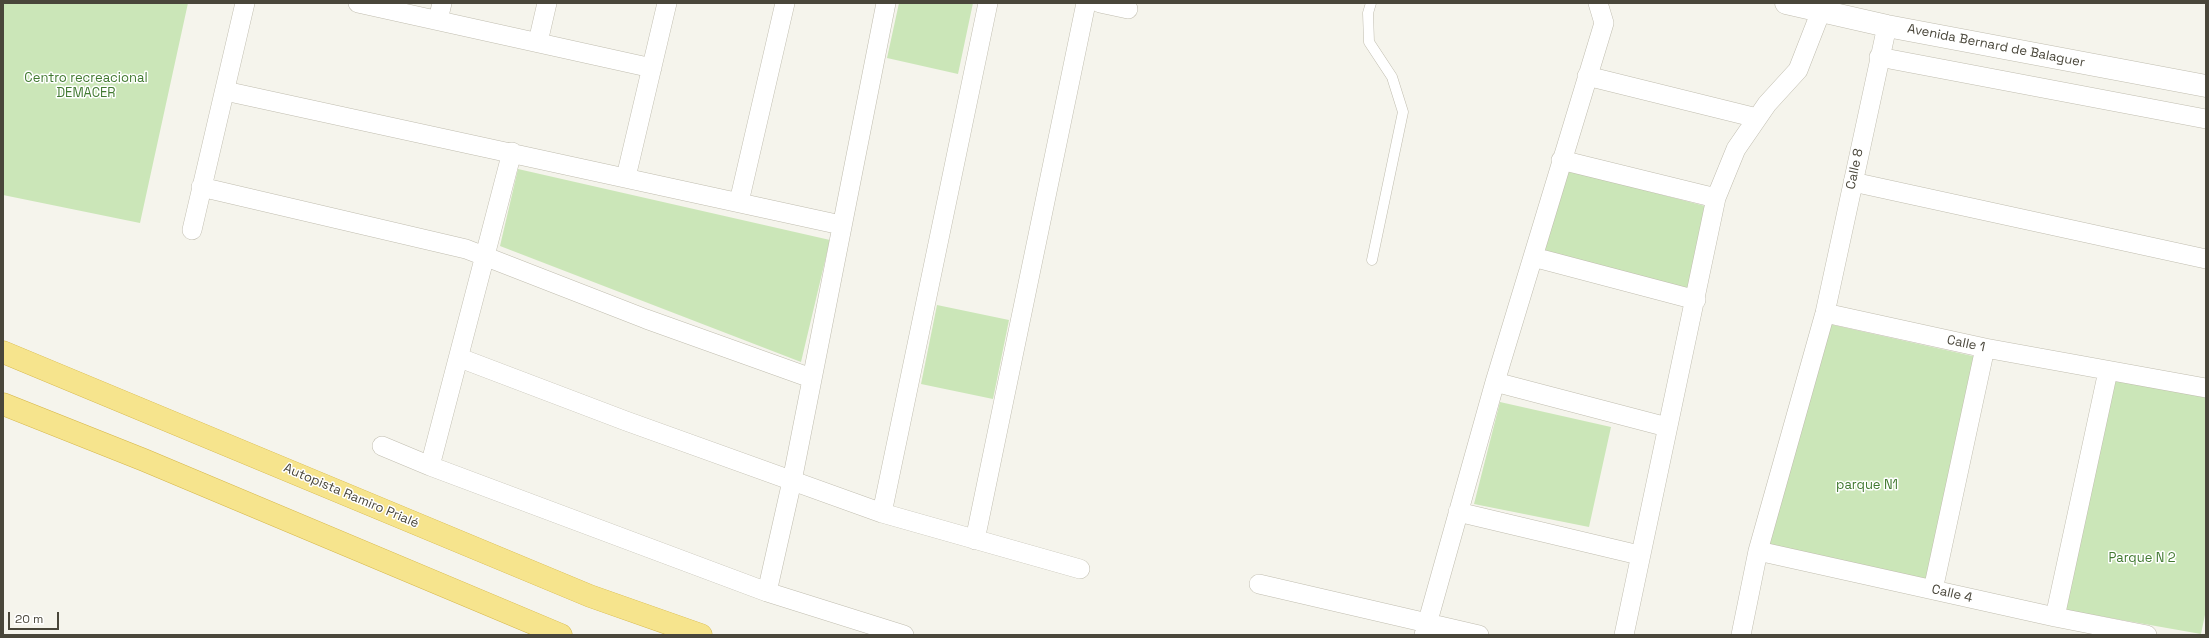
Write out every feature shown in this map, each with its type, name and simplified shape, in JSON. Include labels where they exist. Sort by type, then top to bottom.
[{"type":"highway","name":"Autopista Ramiro Prialé","points":[[3,352],[590,596],[701,635]]},
{"type":"highway","points":[[3,404],[144,460],[560,635]]},
{"type":"street","points":[[192,230],[245,3]]},
{"type":"street","points":[[358,3],[440,12],[538,42],[652,68]]},
{"type":"street","points":[[538,42],[547,3]]},
{"type":"street","points":[[626,177],[667,3]]},
{"type":"street","points":[[739,202],[785,3]]},
{"type":"street","points":[[767,592],[792,481],[841,225],[886,3]]},
{"type":"street","points":[[882,513],[988,3]]},
{"type":"street","points":[[975,540],[1086,3]]},
{"type":"street","points":[[1100,3],[1128,9]]},
{"type":"street","points":[[1425,629],[1495,382],[1561,160],[1604,23],[1598,3]]},
{"type":"street","name":"Avenida Bernard de Balaguer","points":[[1786,3],[1821,11],[1851,10],[1887,26],[2206,86]]},
{"type":"street","points":[[1624,635],[1639,555],[1696,300],[1716,198],[1736,149],[1767,104],[1798,70],[1821,11]]},
{"type":"street","name":"Calle 8","points":[[1741,635],[1758,551],[1825,313],[1879,57],[1887,26]]},
{"type":"street","points":[[1879,57],[2206,118]]},
{"type":"street","points":[[1587,76],[1757,118]]},
{"type":"street","points":[[225,91],[512,152],[841,225]]},
{"type":"street","points":[[430,466],[460,358],[512,152]]},
{"type":"street","points":[[1561,160],[1716,198]]},
{"type":"street","points":[[1853,182],[2206,259]]},
{"type":"street","points":[[201,187],[486,255],[646,319],[811,378]]},
{"type":"street","points":[[1533,257],[1696,300]]},
{"type":"street","name":"Calle 1","points":[[1825,313],[1985,348],[2206,388]]},
{"type":"street","points":[[1933,590],[1985,348]]},
{"type":"street","points":[[460,358],[626,421],[882,513],[1080,569]]},
{"type":"street","points":[[2055,617],[2108,371]]},
{"type":"street","points":[[1495,382],[1668,427]]},
{"type":"street","points":[[382,446],[430,466],[767,592],[904,635]]},
{"type":"street","points":[[1458,512],[1639,555]]},
{"type":"street","name":"Calle 4","points":[[1758,551],[2055,617],[2147,635]]},
{"type":"street","points":[[1259,584],[1425,629],[1480,635]]},
{"type":"lane","points":[[1371,3],[1368,13],[1369,42],[1392,77],[1403,112],[1372,260]]},
{"type":"green space","name":"Centro recreacional DEMACER","points":[[3,3],[188,3],[140,223],[3,195]]},
{"type":"green space","points":[[899,3],[973,3],[958,74],[887,58]]},
{"type":"green space","points":[[518,169],[830,240],[801,362],[500,246]]},
{"type":"green space","points":[[1567,170],[1705,206],[1688,292],[1541,252]]},
{"type":"green space","points":[[937,305],[1009,320],[993,399],[921,384]]},
{"type":"green space","name":"parque N1","points":[[1829,324],[1977,357],[1928,580],[1768,545]]},
{"type":"green space","name":"Parque N 2","points":[[2115,380],[2206,396],[2206,610],[2201,634],[2065,610]]},
{"type":"green space","points":[[1500,402],[1611,427],[1589,527],[1474,504]]}]
